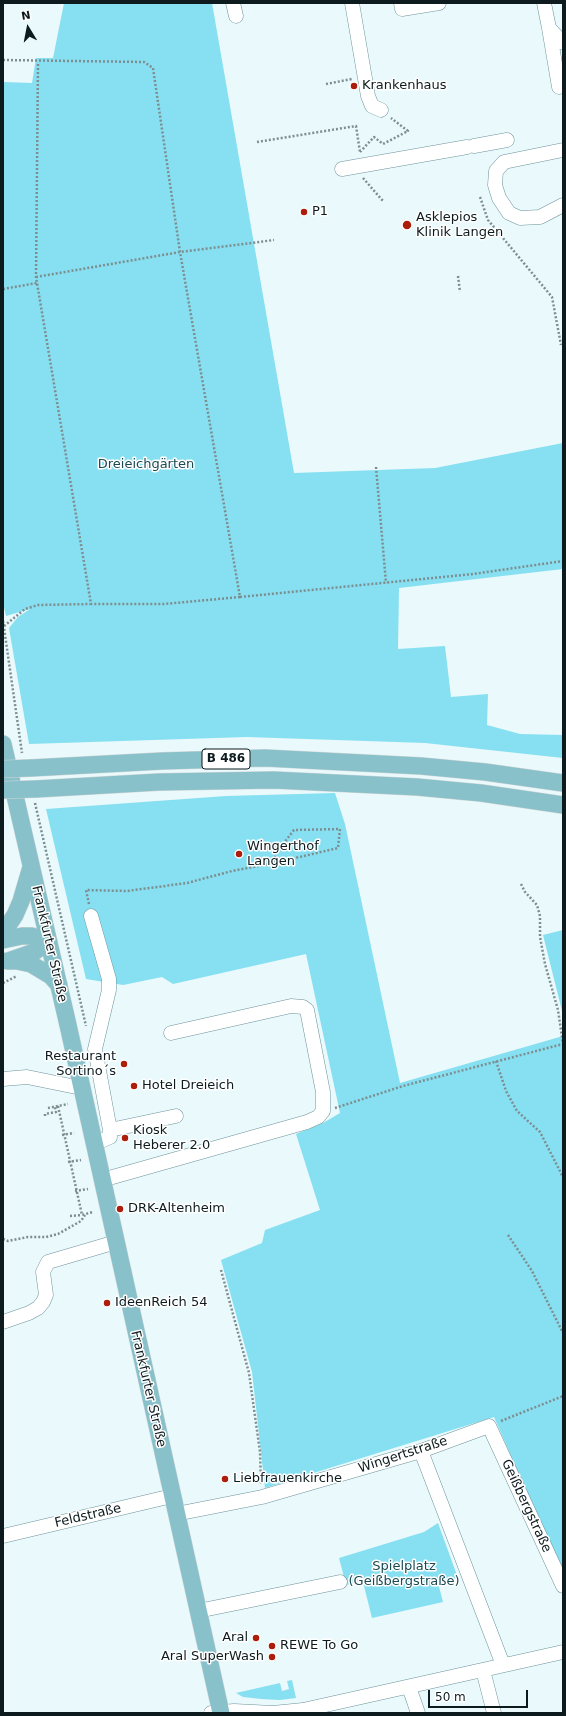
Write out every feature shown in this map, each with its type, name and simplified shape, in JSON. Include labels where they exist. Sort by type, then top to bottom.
[{"type":"main road","name":"Frankfurter Straße","points":[[3,744],[59,986],[198,1611],[217,1713]]},
{"type":"main road","name":"B 486","points":[[3,769],[27,762],[265,758],[421,766],[484,772],[563,783]]},
{"type":"main road","name":"B 486","points":[[3,790],[35,794],[159,782],[281,780],[481,793],[563,805]]},
{"type":"main road","points":[[3,933],[12,920],[21,901],[31,864]]},
{"type":"main road","points":[[3,940],[22,936],[32,936],[49,942]]},
{"type":"main road","points":[[5,962],[34,952],[49,942]]},
{"type":"main road","points":[[5,962],[16,961],[31,964],[51,976],[59,986]]},
{"type":"street","points":[[352,3],[368,96],[372,106],[381,110]]},
{"type":"street","points":[[401,3],[402,9],[439,3]]},
{"type":"street","points":[[544,3],[559,87]]},
{"type":"street","points":[[549,28],[563,43]]},
{"type":"street","points":[[348,168],[508,140]]},
{"type":"street","points":[[563,150],[504,162],[496,172],[495,185],[499,198],[509,213],[520,218],[540,217],[563,205]]},
{"type":"street","points":[[91,916],[109,979],[109,990],[95,1049],[110,1137],[94,1144]]},
{"type":"street","points":[[102,1180],[307,1122],[318,1117],[323,1111],[323,1092],[307,1010],[304,1007],[291,1006],[171,1032]]},
{"type":"street","points":[[3,1079],[27,1077],[81,1088]]},
{"type":"street","points":[[110,1130],[176,1116]]},
{"type":"street","points":[[3,1322],[29,1313],[38,1308],[43,1302],[46,1294],[43,1272],[48,1262],[116,1242]]},
{"type":"street","name":"Wingertstraße","points":[[176,1514],[262,1497],[421,1451],[489,1426]]},
{"type":"street","name":"Geißbergstraße","points":[[489,1426],[563,1586]]},
{"type":"street","points":[[421,1451],[503,1665]]},
{"type":"street","name":"Feldstraße","points":[[3,1536],[172,1496]]},
{"type":"street","points":[[198,1611],[340,1582]]},
{"type":"street","points":[[217,1713],[292,1712],[563,1652]]},
{"type":"street","points":[[483,1670],[494,1713]]},
{"type":"street","points":[[409,1687],[418,1713]]},
{"type":"path","points":[[3,60],[38,62],[144,62],[153,68],[180,252],[240,597]]},
{"type":"path","points":[[38,62],[36,277],[90,604]]},
{"type":"path","points":[[326,84],[352,79]]},
{"type":"path","points":[[379,146],[408,131],[381,110]]},
{"type":"path","points":[[257,142],[356,126],[360,152]]},
{"type":"path","points":[[382,144],[374,137],[348,168],[383,201]]},
{"type":"path","points":[[480,197],[488,220],[552,298],[561,345]]},
{"type":"path","points":[[36,277],[180,252],[274,240]]},
{"type":"path","points":[[458,276],[460,292]]},
{"type":"path","points":[[3,289],[38,283]]},
{"type":"path","points":[[376,467],[386,583]]},
{"type":"path","points":[[4,626],[25,609],[38,605],[164,604],[473,574],[563,561]]},
{"type":"path","points":[[3,622],[19,742],[27,762]]},
{"type":"path","points":[[35,794],[87,1029]]},
{"type":"path","points":[[91,916],[86,890],[127,891],[187,883],[232,871],[274,863],[338,848],[340,829],[294,830],[276,854],[274,863]]},
{"type":"path","points":[[323,1111],[403,1086],[563,1044],[558,1010],[545,964],[540,937],[540,916],[538,906],[525,892],[521,884]]},
{"type":"path","points":[[496,1061],[506,1091],[517,1112],[540,1132],[563,1177]]},
{"type":"path","points":[[48,1108],[68,1104]]},
{"type":"path","points":[[45,1116],[45,1114],[56,1112],[56,1107]]},
{"type":"path","points":[[3,1239],[8,1241],[28,1236],[46,1237],[58,1234],[81,1221],[83,1215],[56,1107]]},
{"type":"path","points":[[63,1135],[74,1133]]},
{"type":"path","points":[[69,1162],[81,1160]]},
{"type":"path","points":[[76,1191],[88,1189]]},
{"type":"path","points":[[70,1216],[83,1215],[93,1212]]},
{"type":"path","points":[[508,1235],[532,1271],[563,1333]]},
{"type":"path","points":[[221,1270],[249,1373],[260,1452],[262,1497]]},
{"type":"path","points":[[489,1426],[563,1396]]},
{"type":"green space","name":"Dreieichgärten","points":[[64,3],[212,3],[294,473],[435,468],[563,443],[563,569],[399,588],[398,649],[445,646],[451,697],[488,694],[487,725],[520,734],[563,735],[563,758],[425,743],[247,737],[29,744],[9,628],[18,617],[30,609],[6,616],[3,603],[3,82],[32,83],[36,58],[53,58]]},
{"type":"green space","points":[[335,793],[345,824],[400,1083],[563,1036],[563,1575],[494,1417],[265,1488],[252,1372],[221,1260],[262,1243],[265,1230],[320,1210],[296,1134],[323,1123],[340,1113],[306,954],[173,984],[162,977],[123,985],[86,979],[46,809],[226,796]]},
{"type":"green space","points":[[563,930],[563,1015],[543,935]]},
{"type":"green space","name":"Spielplatz (Geißbergstraße)","points":[[438,1523],[458,1578],[438,1583],[443,1602],[372,1618],[363,1582],[346,1585],[339,1558],[424,1532]]},
{"type":"green space","points":[[292,1680],[296,1698],[280,1700],[261,1699],[243,1697],[236,1693],[280,1683],[282,1691],[289,1689],[287,1681]]},
{"type":"place","name":"Krankenhaus","points":[[354,86]]},
{"type":"place","name":"P1","points":[[304,212]]},
{"type":"place","name":"Asklepios Klinik Langen","points":[[407,225]]},
{"type":"place","name":"Wingerthof Langen","points":[[239,854]]},
{"type":"place","name":"Restaurant Sortino´s","points":[[124,1064]]},
{"type":"place","name":"Hotel Dreieich","points":[[134,1086]]},
{"type":"place","name":"Kiosk Heberer 2.0","points":[[125,1138]]},
{"type":"place","name":"DRK-Altenheim","points":[[120,1209]]},
{"type":"place","name":"IdeenReich 54","points":[[107,1303]]},
{"type":"place","name":"Liebfrauenkirche","points":[[225,1479]]},
{"type":"place","name":"Aral","points":[[256,1638]]},
{"type":"place","name":"REWE To Go","points":[[272,1646]]},
{"type":"place","name":"Aral SuperWash","points":[[272,1657]]}]
